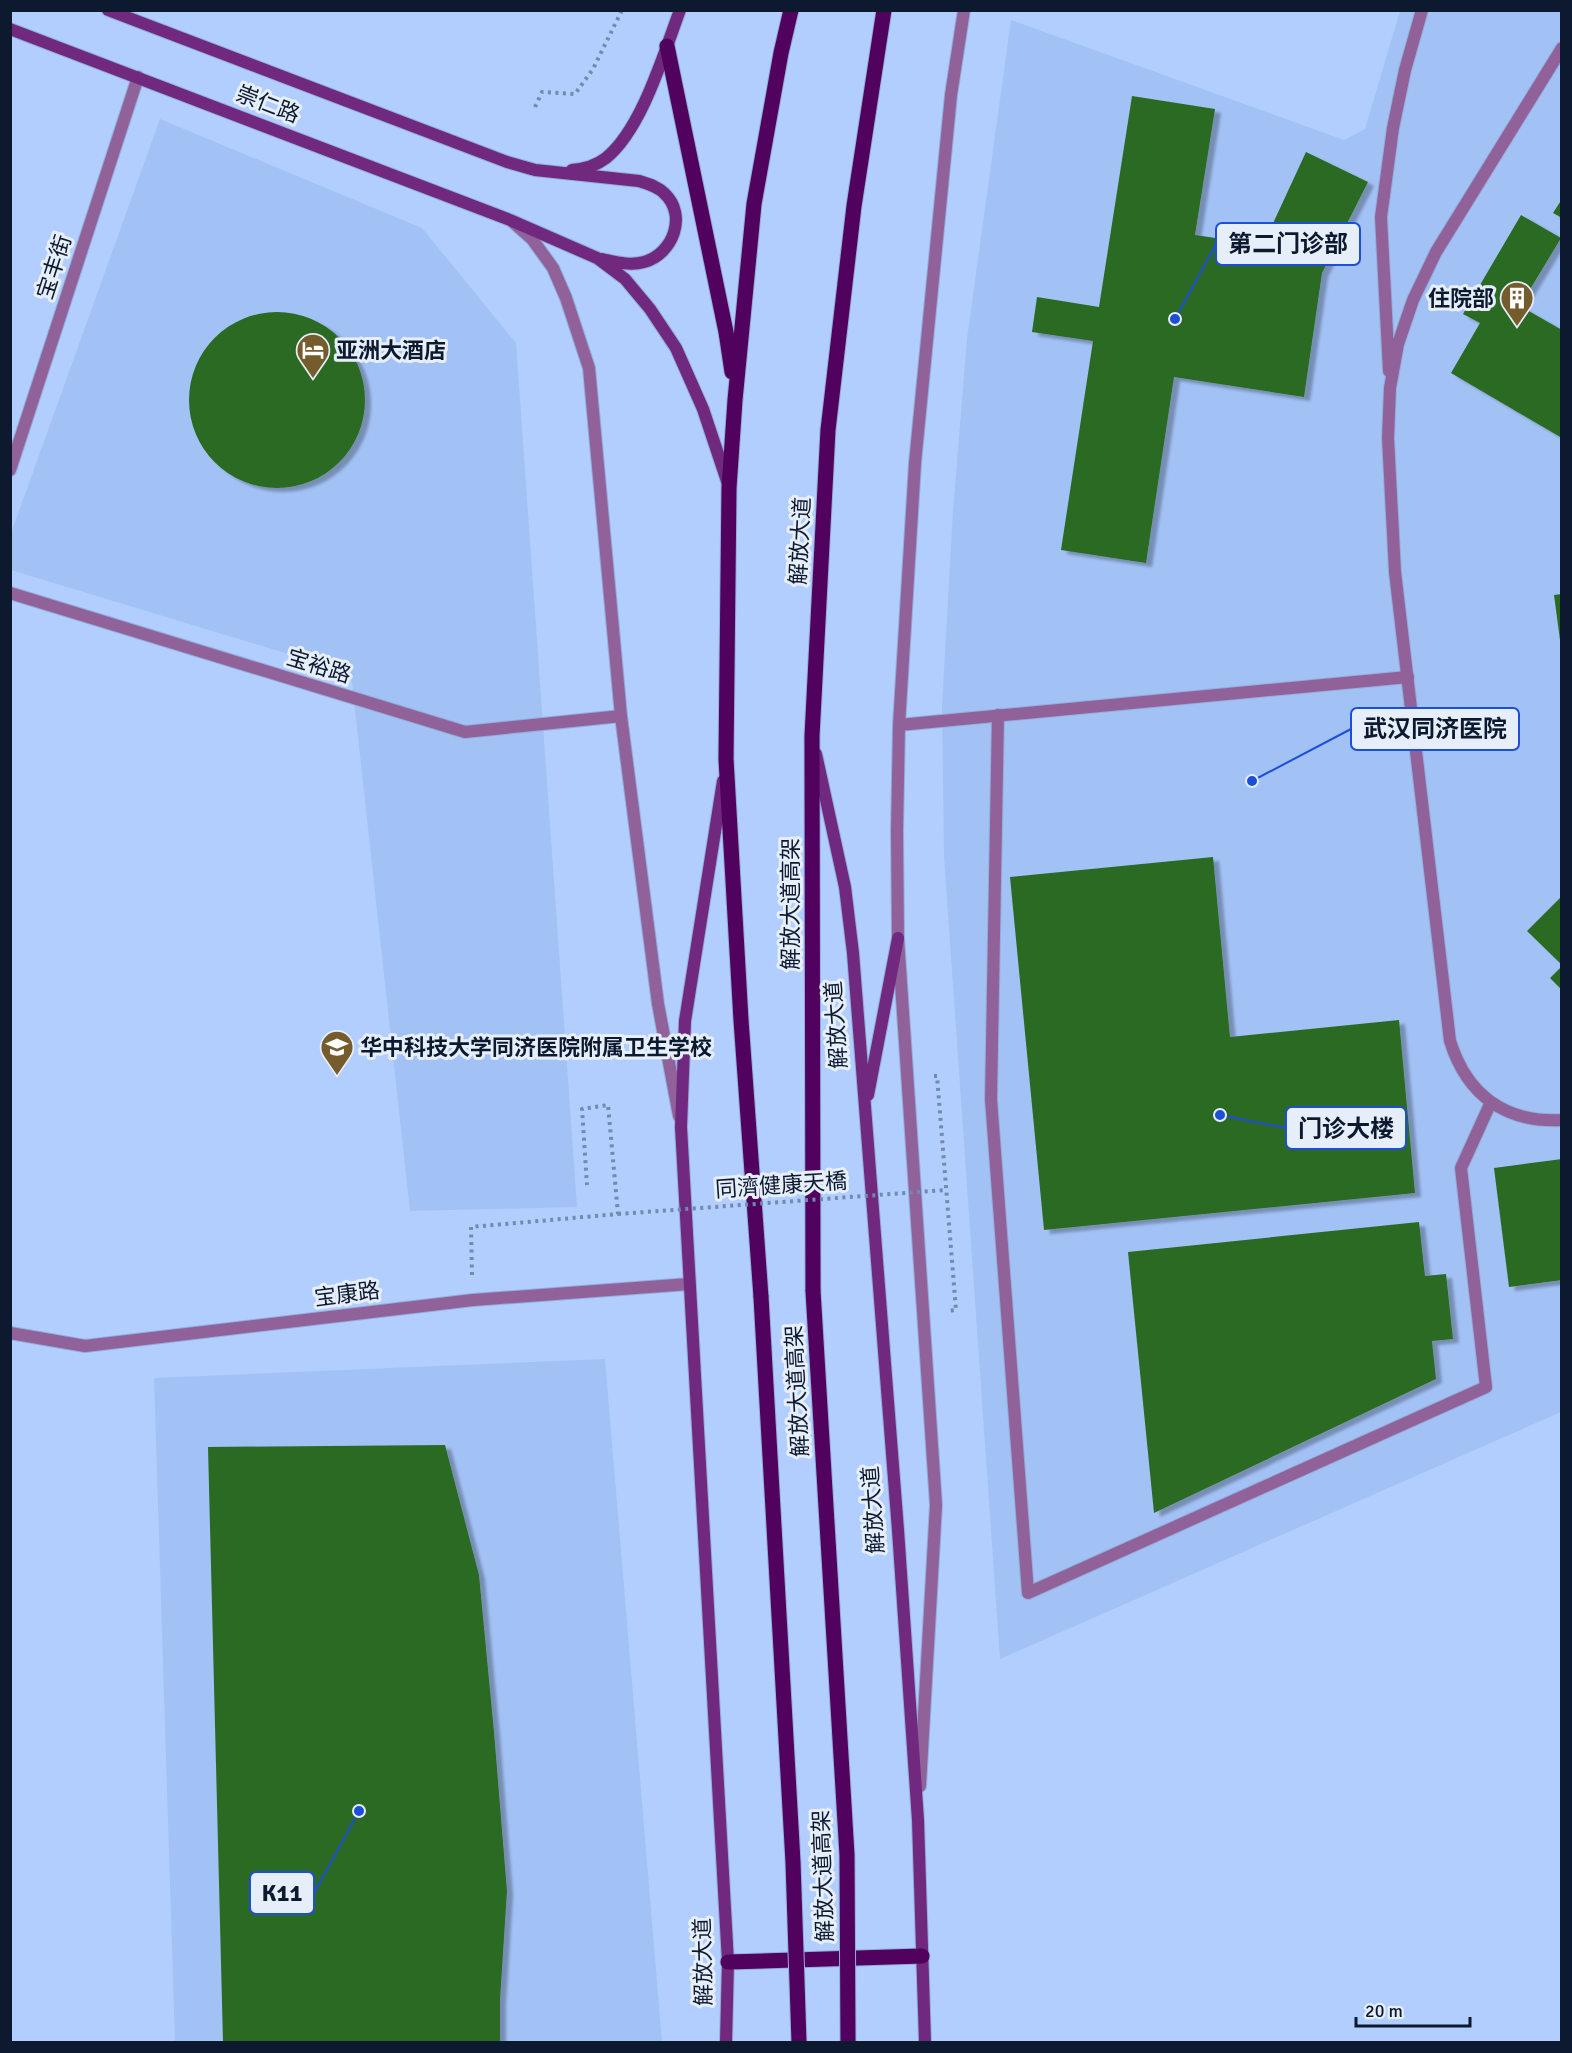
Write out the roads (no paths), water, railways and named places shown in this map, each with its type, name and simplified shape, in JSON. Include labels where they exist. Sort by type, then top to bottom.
[{"type":"main road","name":"崇仁路","points":[[108,10],[507,162],[535,170],[556,172]]},
{"type":"main road","points":[[556,172],[581,169],[597,164],[619,145],[654,84],[680,10]]},
{"type":"main road","name":"解放大道","points":[[781,53],[783,10]]},
{"type":"main road","name":"解放大道","points":[[726,2043],[728,1962],[681,1127],[685,1021],[726,759],[729,488],[754,204],[790,10]]},
{"type":"main road","name":"解放大道","points":[[884,10],[854,206],[828,430],[813,736],[845,886],[853,953],[918,1820],[925,2043]]},
{"type":"main road","name":"崇仁路","points":[[10,29],[510,220],[597,258]]},
{"type":"main road","points":[[667,46],[726,332],[735,400]]},
{"type":"main road","points":[[556,172],[630,180],[652,185],[663,192],[674,206],[676,226],[669,245],[661,253],[642,263],[630,264],[597,258]]},
{"type":"main road","points":[[597,258],[625,279],[650,309],[676,348],[703,409],[729,488]]},
{"type":"main road","name":"解放大道高架","points":[[813,736],[813,1291],[847,1855],[848,2043]]},
{"type":"main road","name":"解放大道高架","points":[[726,759],[741,1020],[761,1297],[793,1862],[799,2043]]},
{"type":"main road","points":[[865,1111],[898,938]]},
{"type":"main road","points":[[728,1962],[922,1956]]},
{"type":"street","points":[[918,1820],[936,1505],[898,938],[899,724],[915,463],[951,95],[964,10]]},
{"type":"street","points":[[1422,10],[1405,70],[1381,217],[1390,388],[1388,438],[1395,572],[1450,1041],[1465,1076],[1476,1090],[1491,1102],[1507,1112],[1524,1118],[1542,1121],[1562,1120]]},
{"type":"street","points":[[1390,388],[1398,344],[1413,300],[1436,252],[1562,48]]},
{"type":"street","name":"宝丰街","points":[[10,470],[138,77]]},
{"type":"street","points":[[510,220],[532,239],[553,268],[566,298],[589,368],[621,716],[658,1004],[681,1127]]},
{"type":"street","name":"宝裕路","points":[[10,593],[465,732],[621,716]]},
{"type":"street","points":[[899,724],[1408,677]]},
{"type":"street","points":[[998,715],[991,1099],[1028,1593],[1486,1387],[1461,1168],[1491,1102]]},
{"type":"street","name":"宝康路","points":[[10,1333],[85,1346],[473,1300],[690,1284]]},
{"type":"place","name":"第二门诊部","points":[[1175,319]]},
{"type":"place","name":"住院部","points":[[1517,327]]},
{"type":"place","name":"亚洲大酒店","points":[[313,379]]},
{"type":"place","name":"武汉同济医院","points":[[1252,781]]},
{"type":"place","name":"华中科技大学同济医院附属卫生学校","points":[[337,1076]]},
{"type":"place","name":"门诊大楼","points":[[1220,1115]]},
{"type":"place","name":"K11","points":[[359,1811]]}]
